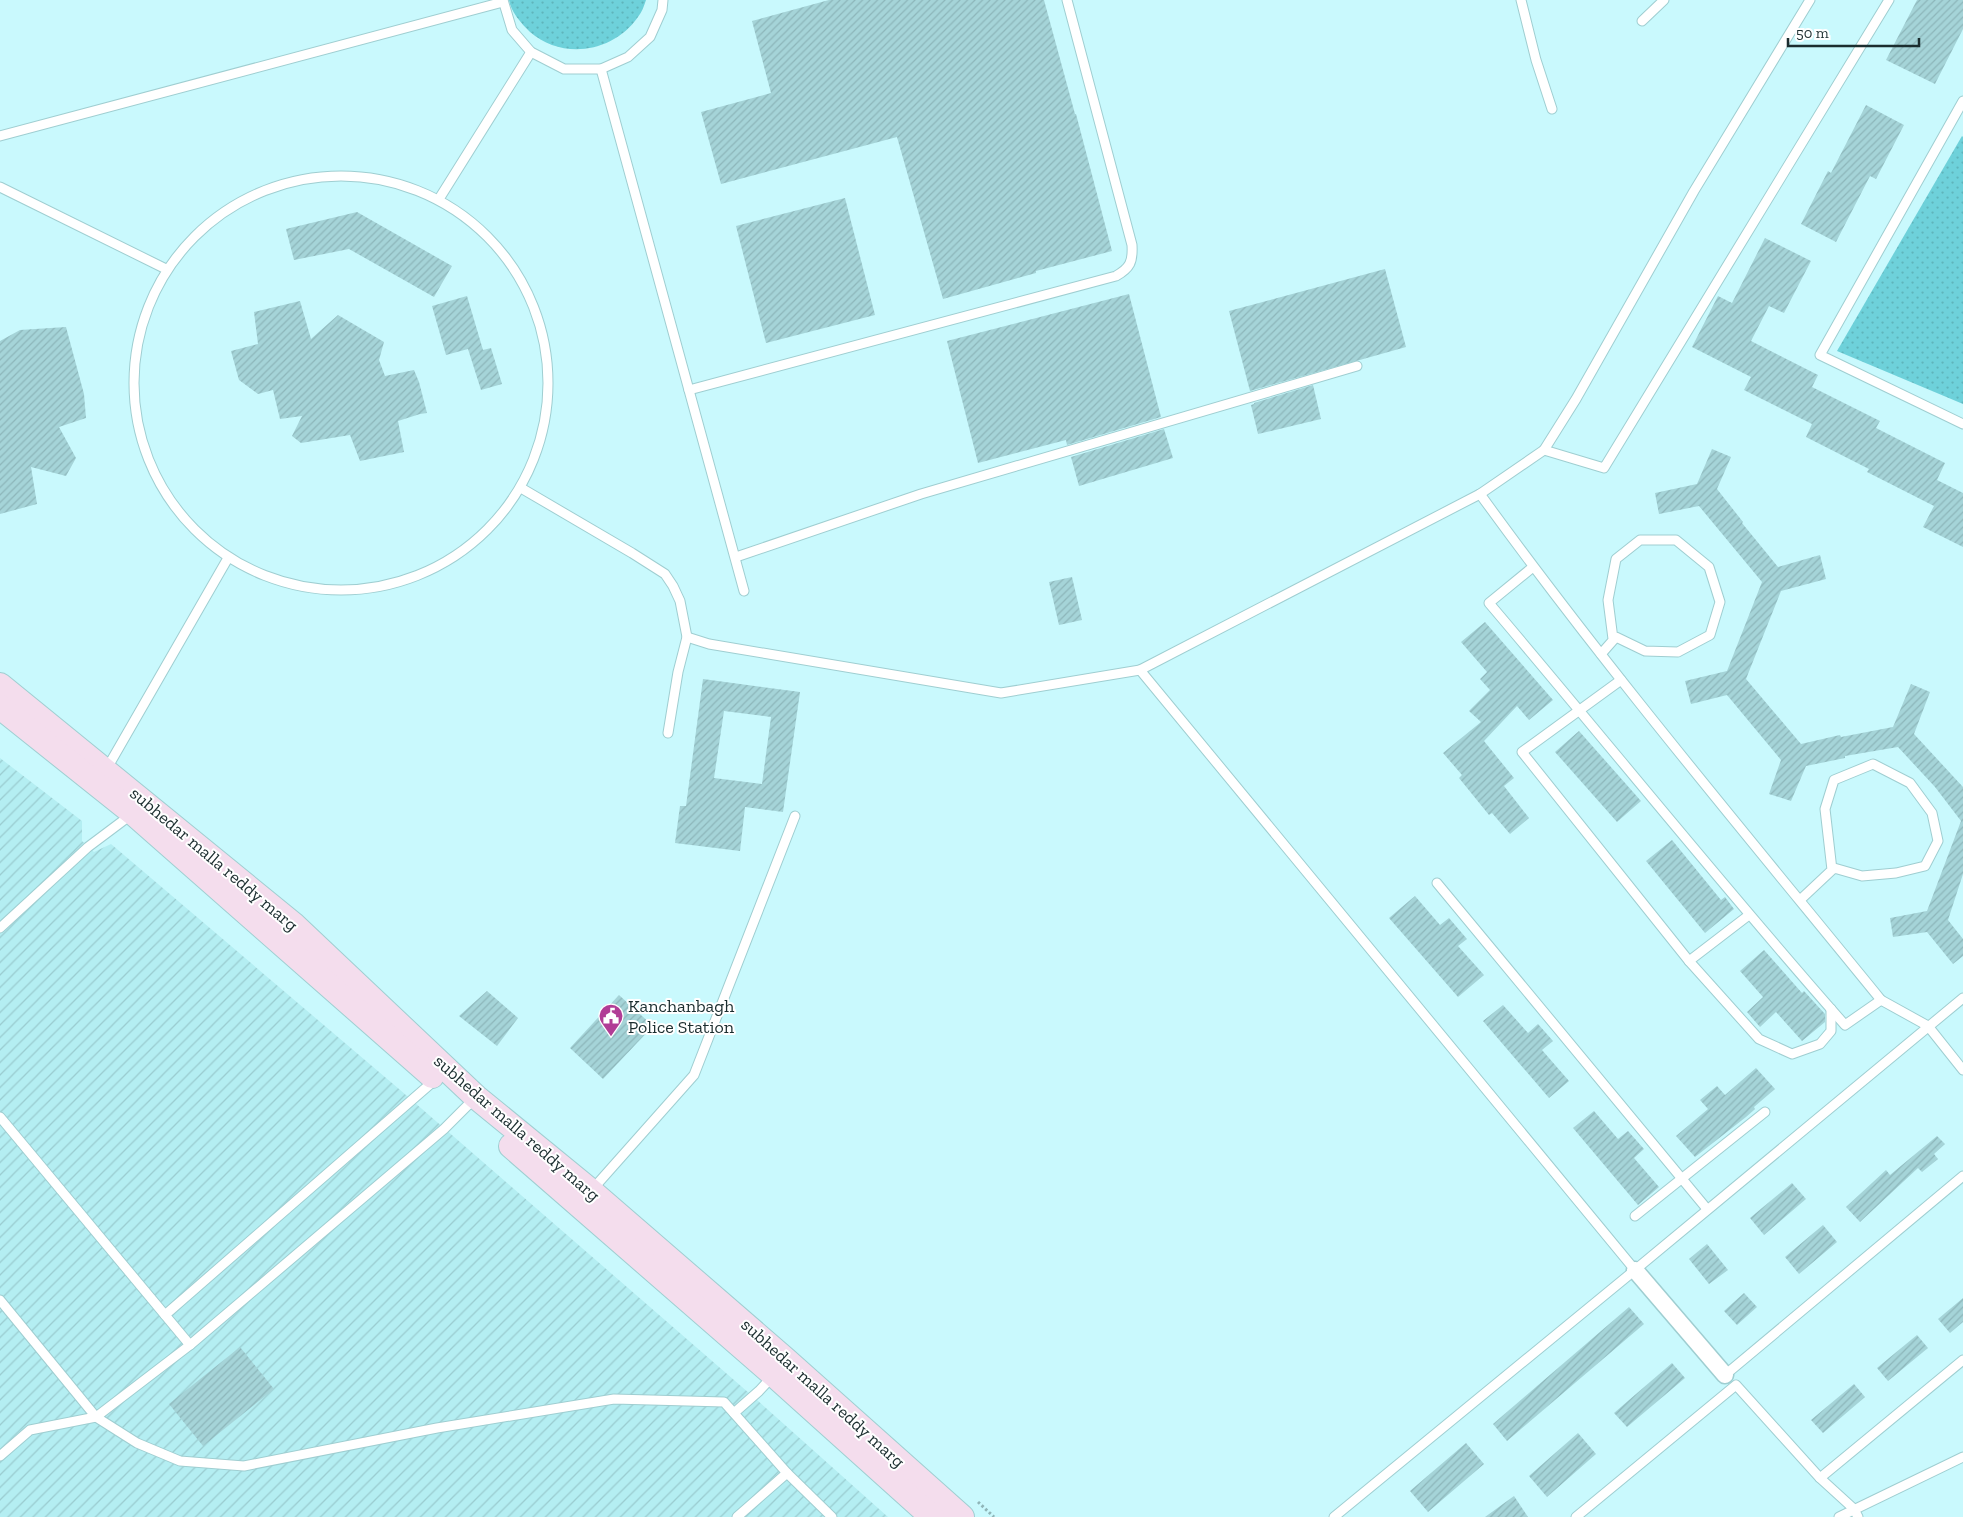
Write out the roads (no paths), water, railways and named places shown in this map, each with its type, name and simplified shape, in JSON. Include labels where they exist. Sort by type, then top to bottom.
[{"type":"main road","name":"subhedar malla reddy marg","points":[[0,685],[106,770],[139,809]]},
{"type":"main road","name":"subhedar malla reddy marg","points":[[0,707],[139,809],[442,1074],[932,1517]]},
{"type":"main road","name":"subhedar malla reddy marg","points":[[471,1102],[591,1191],[785,1359],[962,1517]]},
{"type":"street","points":[[1635,1270],[1730,1380]]},
{"type":"lane","points":[[0,136],[503,1],[512,30],[531,52],[564,69],[601,69],[628,57],[650,37],[662,10],[663,0]]},
{"type":"lane","points":[[689,390],[1116,276],[1126,270],[1133,258],[1132,245],[1067,0]]},
{"type":"lane","points":[[1521,0],[1536,60],[1552,109]]},
{"type":"lane","points":[[1642,21],[1664,0]]},
{"type":"lane","points":[[687,637],[709,644],[1001,693],[1140,670],[1480,494],[1544,450],[1576,400],[1694,191],[1810,0]]},
{"type":"lane","points":[[1544,450],[1604,468],[1888,0]]},
{"type":"lane","points":[[439,199],[531,52]]},
{"type":"lane","points":[[601,69],[744,591]]},
{"type":"lane","points":[[1963,101],[1820,356],[1963,424]]},
{"type":"lane","points":[[319,176],[381,179],[439,199],[492,240],[530,295],[548,359],[545,426],[520,488],[492,526],[455,556],[412,578],[384,585],[365,589],[317,589],[271,579],[228,558],[178,514],[146,458],[132,394],[139,329],[166,269],[207,224],[259,192],[319,176]]},
{"type":"lane","points":[[0,187],[166,269]]},
{"type":"lane","points":[[736,557],[921,494],[1357,366]]},
{"type":"lane","points":[[520,488],[665,574],[680,600],[687,637],[678,672],[668,733]]},
{"type":"lane","points":[[1480,494],[1533,567],[1621,680],[1881,1000],[1928,1026],[1963,1070]]},
{"type":"lane","points":[[1601,654],[1616,637],[1645,651],[1678,652],[1710,635],[1720,602],[1709,567],[1676,540],[1640,540],[1616,559],[1608,600],[1613,639]]},
{"type":"lane","points":[[106,770],[228,558]]},
{"type":"lane","points":[[1533,567],[1489,603],[1580,710],[1748,915],[1845,1025],[1881,1000]]},
{"type":"lane","points":[[1140,670],[1635,1270]]},
{"type":"lane","points":[[1621,680],[1522,752],[1689,961],[1759,1038],[1792,1054],[1820,1044],[1831,1031],[1831,1009]]},
{"type":"lane","points":[[1800,900],[1832,870],[1834,868],[1862,876],[1896,873],[1925,866],[1938,841],[1932,813],[1910,782],[1872,764],[1834,780],[1825,809],[1832,870]]},
{"type":"lane","points":[[0,928],[88,847],[139,809]]},
{"type":"lane","points":[[591,1191],[694,1075],[795,816]]},
{"type":"lane","points":[[1437,882],[1707,1210]]},
{"type":"lane","points":[[1689,961],[1748,915]]},
{"type":"lane","points":[[1334,1517],[1963,998]]},
{"type":"lane","points":[[165,1315],[442,1074]]},
{"type":"lane","points":[[0,1456],[30,1430],[96,1417],[190,1345],[444,1130],[471,1102]]},
{"type":"lane","points":[[1635,1216],[1765,1112]]},
{"type":"lane","points":[[0,1117],[190,1345]]},
{"type":"lane","points":[[1576,1517],[1963,1176]]},
{"type":"lane","points":[[0,1300],[96,1417],[137,1443],[180,1461],[244,1466],[436,1428],[614,1399],[724,1402],[787,1473],[832,1517]]},
{"type":"lane","points":[[1820,1478],[1963,1360]]},
{"type":"lane","points":[[734,1413],[760,1391],[774,1375]]},
{"type":"lane","points":[[1730,1380],[1820,1478],[1856,1513]]},
{"type":"lane","points":[[1840,1517],[1856,1513],[1963,1457]]},
{"type":"lane","points":[[737,1517],[787,1473]]},
{"type":"place","name":"Kanchanbagh Police Station","points":[[611,1037]]}]
